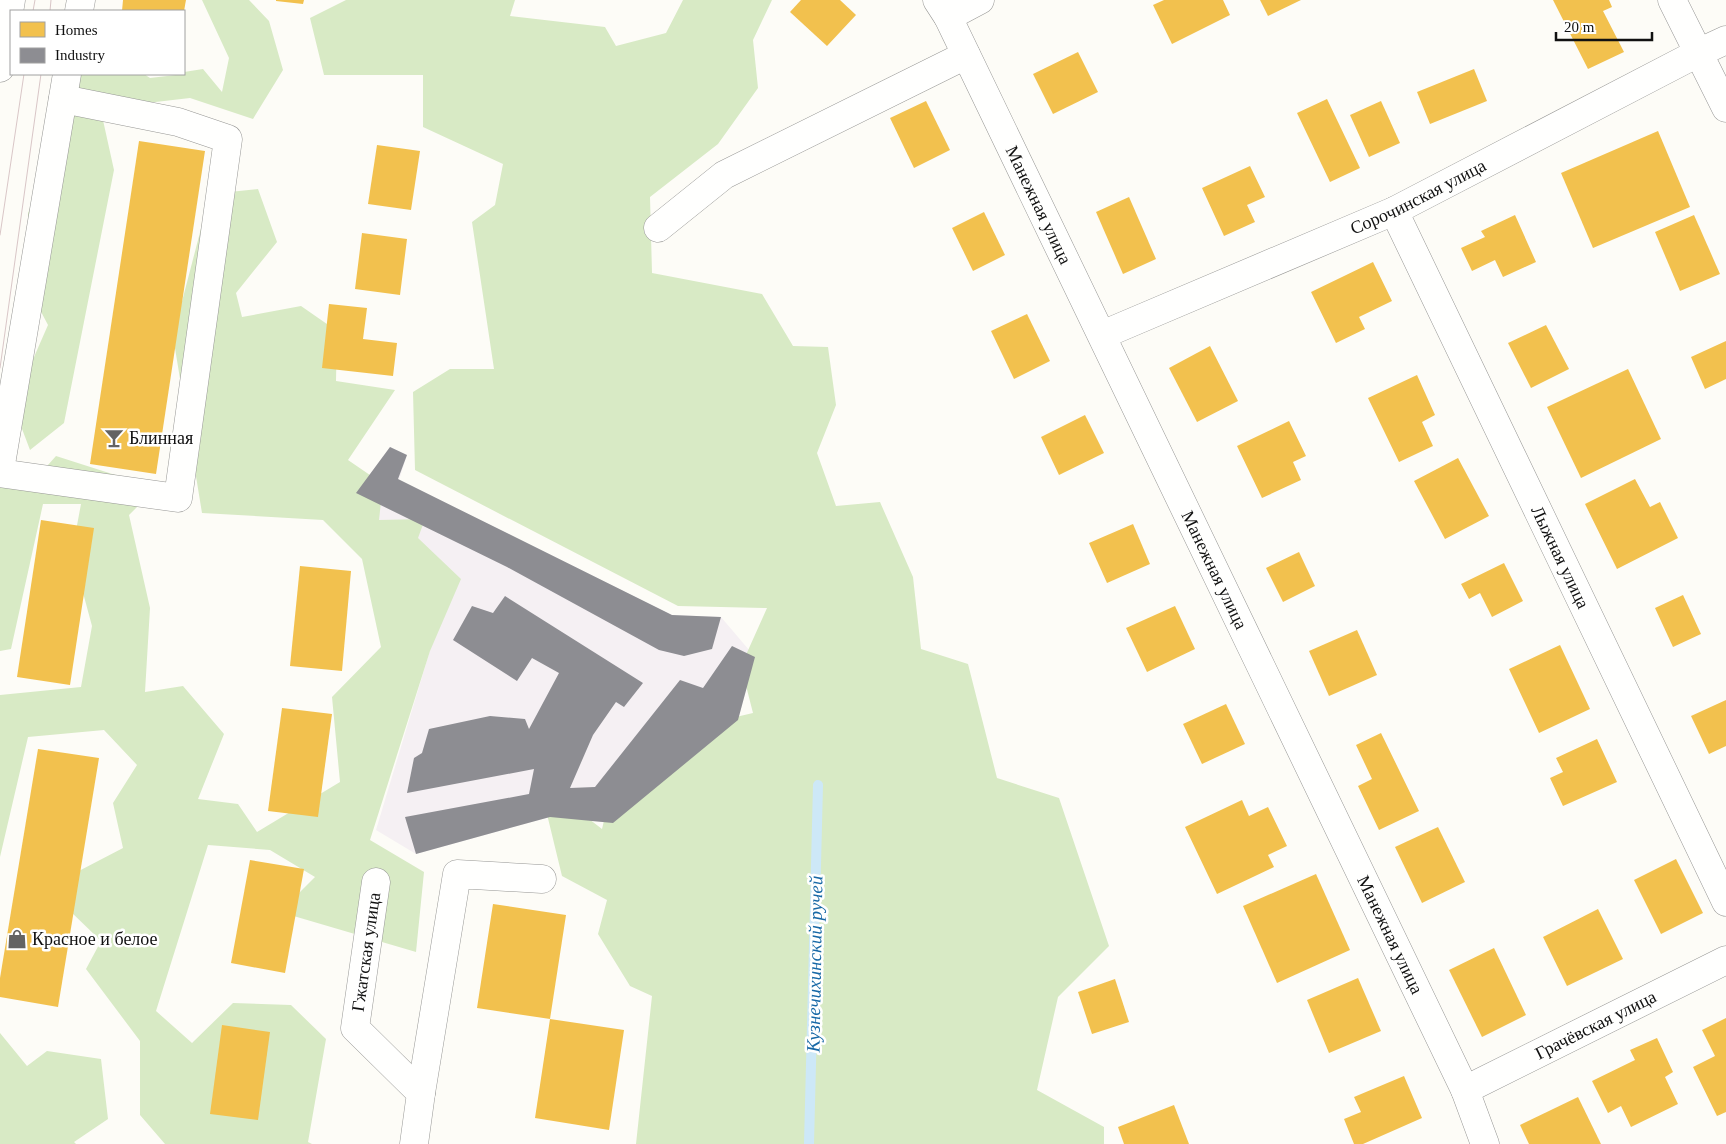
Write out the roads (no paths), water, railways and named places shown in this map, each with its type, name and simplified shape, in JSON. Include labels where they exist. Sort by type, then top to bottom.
[{"type":"street","points":[[0,68],[11,0]]},
{"type":"street","points":[[943,8],[980,0]]},
{"type":"street","points":[[1672,0],[1726,108]]},
{"type":"street","name":"Манежная улица","points":[[943,8],[1465,1090],[1485,1144]]},
{"type":"street","name":"Сорочинская улица","points":[[1102,335],[1394,211],[1726,40]]},
{"type":"street","points":[[658,228],[724,175],[966,55]]},
{"type":"street","points":[[65,86],[228,139],[178,498],[0,471],[65,86]]},
{"type":"street","name":"Лыжная улица","points":[[1394,211],[1726,902]]},
{"type":"street","points":[[414,1144],[457,874],[542,879]]},
{"type":"street","name":"Гжатская улица","points":[[376,882],[355,1028],[421,1093]]},
{"type":"street","name":"Грачёвская улица","points":[[1465,1090],[1726,960]]},
{"type":"waterway","name":"Кузнечихинский ручей","points":[[809,1144],[818,785]]},
{"type":"tram line","points":[[33,10],[35,0]]},
{"type":"tram line","points":[[50,10],[51,0]]},
{"type":"tram line","points":[[0,235],[24,75]]},
{"type":"tram line","points":[[0,368],[41,75]]},
{"type":"place","name":"Блинная","points":[[114,438]]},
{"type":"place","name":"Красное и белое","points":[[17,939]]}]
